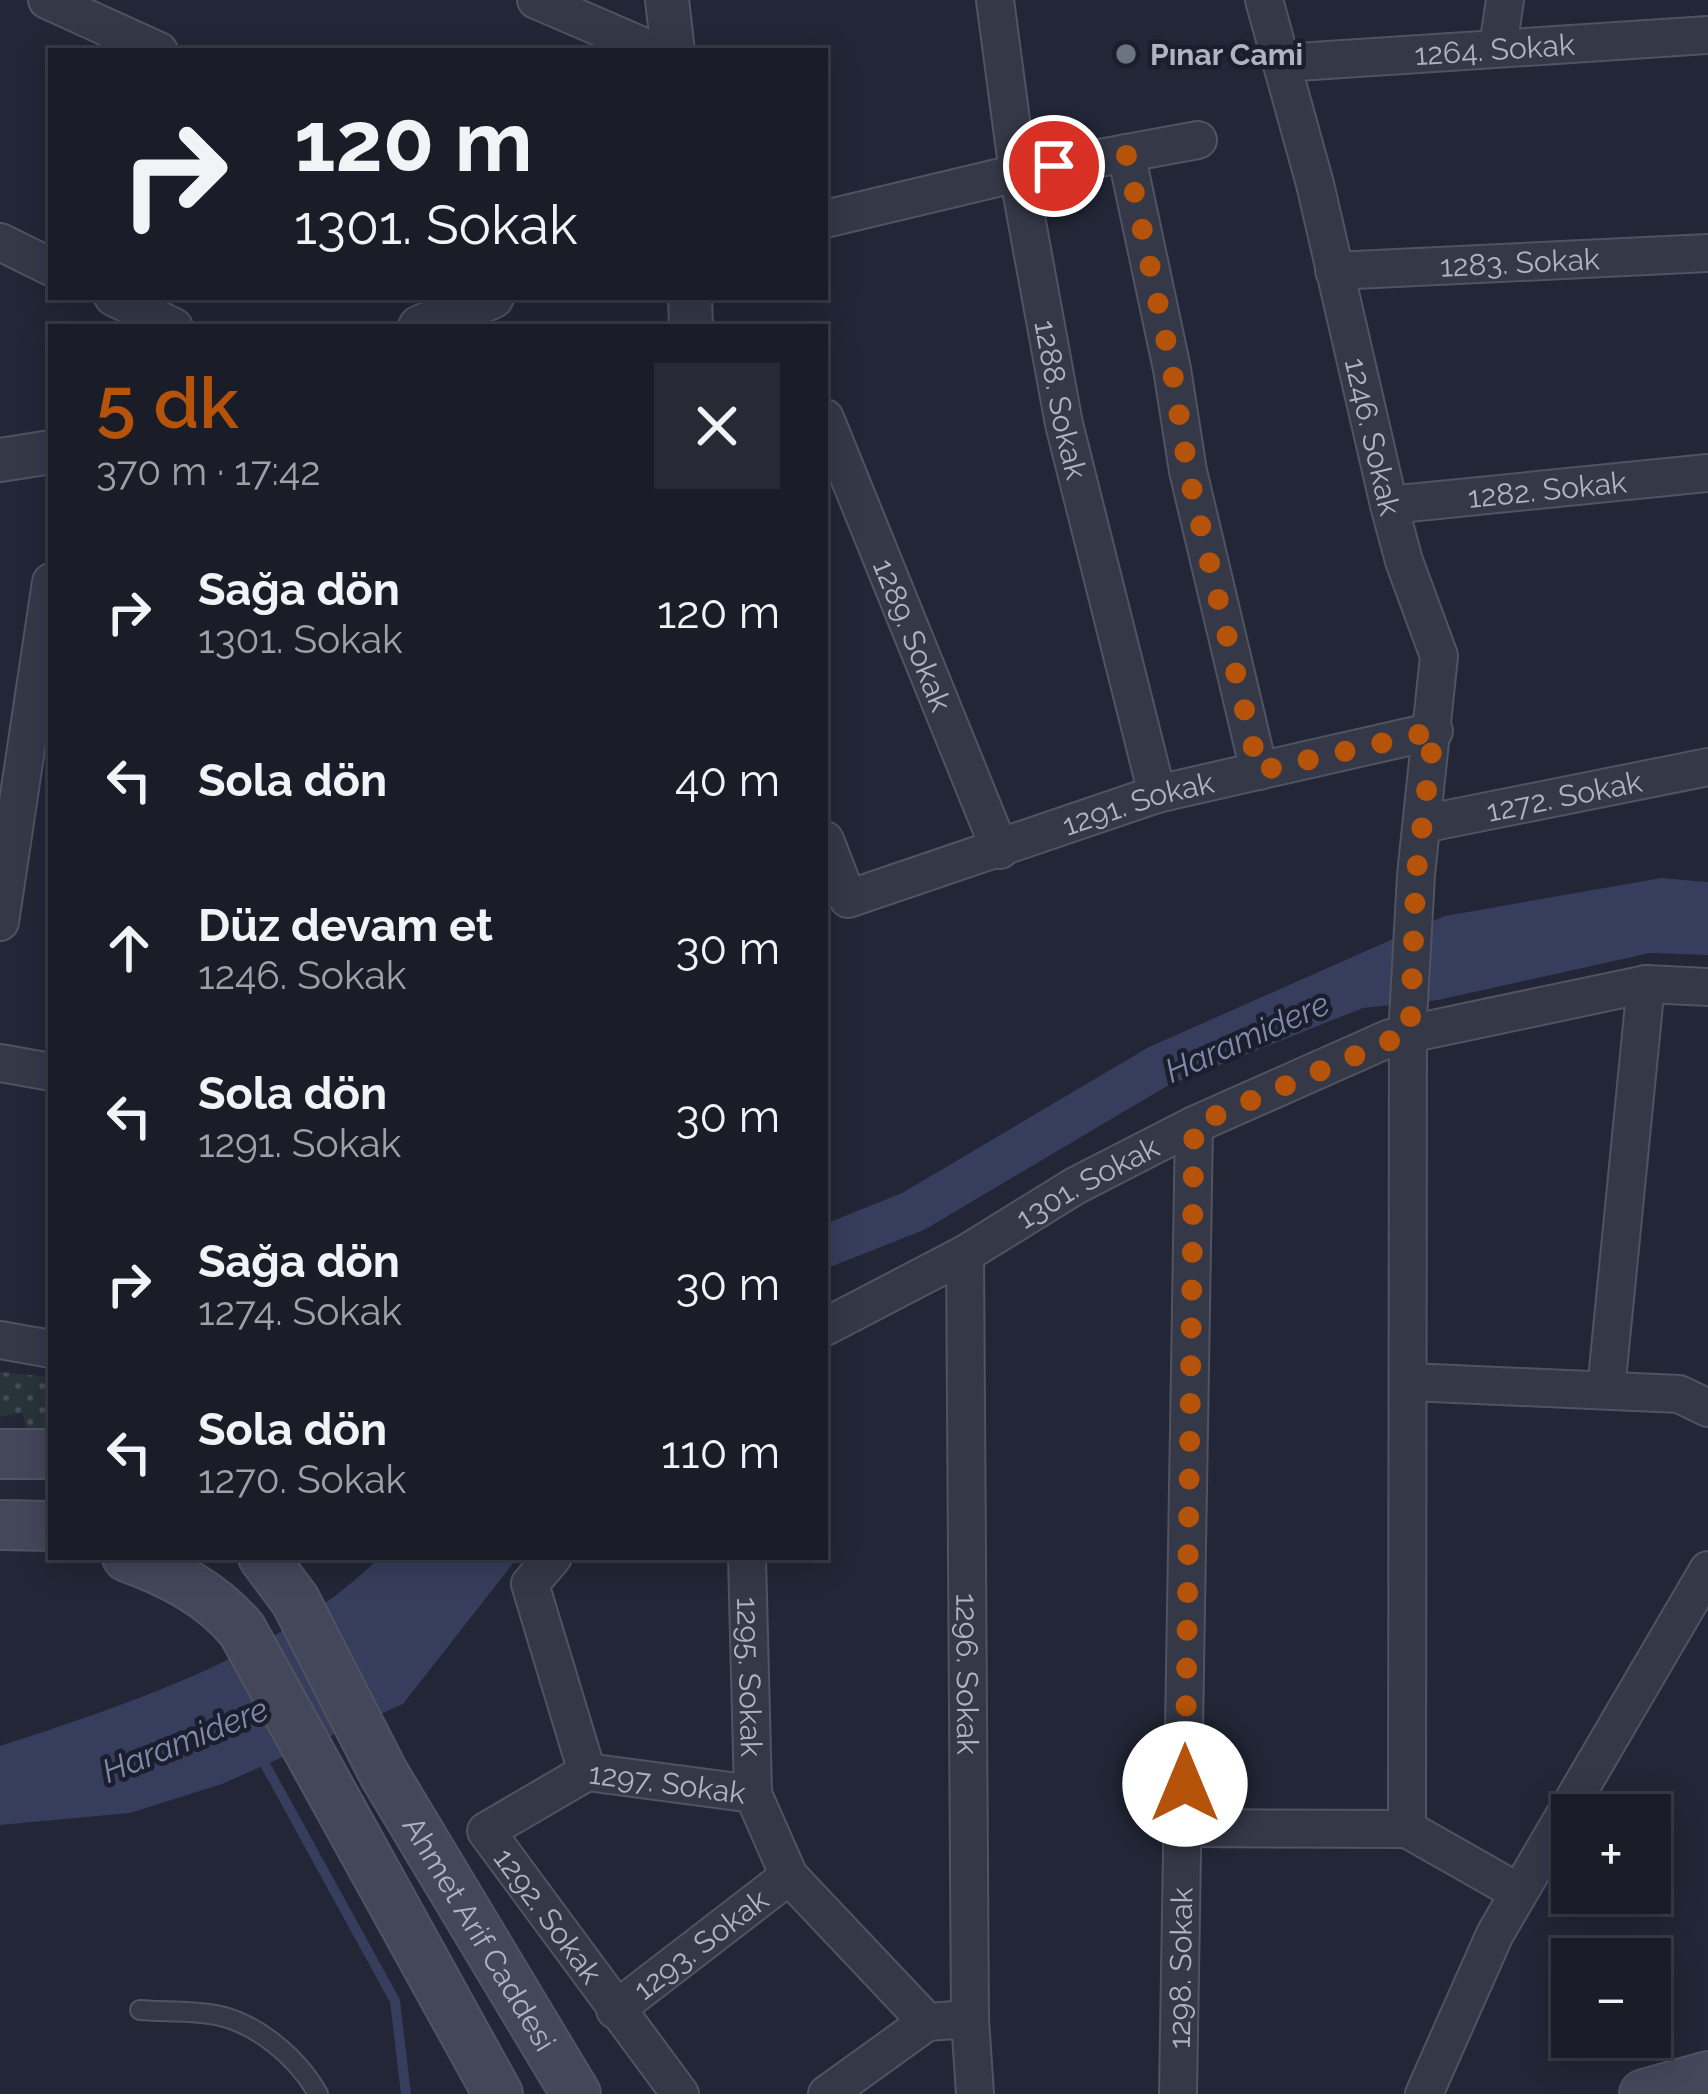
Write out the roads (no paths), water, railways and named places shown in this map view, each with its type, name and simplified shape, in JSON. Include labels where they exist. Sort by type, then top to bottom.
[{"type":"main road","points":[[0,1454],[48,1454]]},
{"type":"main road","points":[[0,1525],[48,1526]]},
{"type":"main road","name":"Ahmet Arif Caddesi","points":[[143,1560],[202,1592],[242,1630],[498,2094]]},
{"type":"main road","name":"Ahmet Arif Caddesi","points":[[264,1560],[295,1600],[383,1774],[576,2094]]},
{"type":"main road","points":[[1644,2094],[1708,2076]]},
{"type":"street","points":[[46,0],[152,48]]},
{"type":"street","points":[[536,0],[647,48]]},
{"type":"street","points":[[668,0],[673,48]]},
{"type":"street","name":"1288. Sokak","points":[[995,0],[1018,173],[1064,424],[1157,794]]},
{"type":"street","name":"1246. Sokak","points":[[1264,0],[1389,505],[1439,656],[1416,875],[1409,1025],[1407,1829]]},
{"type":"street","points":[[1498,47],[1505,0]]},
{"type":"street","name":"1264. Sokak","points":[[1282,63],[1708,35]]},
{"type":"street","points":[[828,218],[1018,173],[1198,140]]},
{"type":"street","points":[[1126,153],[1172,369],[1188,472],[1259,771]]},
{"type":"street","points":[[0,242],[48,266]]},
{"type":"street","name":"1283. Sokak","points":[[1334,271],[1708,253]]},
{"type":"street","points":[[119,300],[168,324]]},
{"type":"street","points":[[427,324],[485,300]]},
{"type":"street","name":"1289. Sokak","points":[[828,425],[1000,850]]},
{"type":"street","points":[[0,460],[48,452]]},
{"type":"street","name":"1282. Sokak","points":[[1389,505],[1708,473]]},
{"type":"street","points":[[0,922],[48,602]]},
{"type":"street","name":"1291. Sokak","points":[[828,849],[848,899],[1157,794],[1434,731]]},
{"type":"street","name":"1272. Sokak","points":[[1423,824],[1708,767]]},
{"type":"street","points":[[1606,1390],[1646,984]]},
{"type":"street","name":"1301. Sokak","points":[[828,1326],[965,1254],[1075,1186],[1409,1025],[1646,984],[1708,987]]},
{"type":"street","points":[[0,1063],[48,1071]]},
{"type":"street","name":"1298. Sokak","points":[[1178,2094],[1194,1125]]},
{"type":"street","name":"1296. Sokak","points":[[965,1254],[970,2019],[975,2094]]},
{"type":"street","points":[[0,1340],[48,1348]]},
{"type":"street","points":[[1410,1382],[1679,1394],[1708,1408]]},
{"type":"street","name":"1295. Sokak","points":[[747,1560],[753,1794]]},
{"type":"street","name":"1297. Sokak","points":[[541,1570],[587,1772],[753,1794],[788,1876],[927,2022]]},
{"type":"street","points":[[1424,2094],[1495,1934],[1708,1570]]},
{"type":"street","name":"1292. Sokak","points":[[587,1772],[486,1831],[680,2094]]},
{"type":"street","points":[[1185,1828],[1407,1829],[1518,1892]]},
{"type":"street","name":"1293. Sokak","points":[[615,2010],[788,1876]]},
{"type":"street","points":[[827,2094],[927,2022],[970,2019]]},
{"type":"lane","points":[[140,2011],[218,2015],[246,2026],[293,2060],[318,2094]]},
{"type":"water","name":"Haramidere","points":[[1661,878],[1708,882],[1708,955],[1650,953],[1438,1000],[1363,1008],[1167,1086],[924,1230],[828,1268],[828,1223],[902,1193],[1149,1047],[1445,916]]},
{"type":"water","name":"Haramidere","points":[[377,1560],[516,1560],[403,1704],[222,1784],[130,1813],[0,1825],[0,1746],[202,1672],[298,1621]]},
{"type":"waterway","points":[[260,1755],[395,2001],[406,2094]]},
{"type":"place","name":"Pınar Cami","points":[[1126,54]]}]
